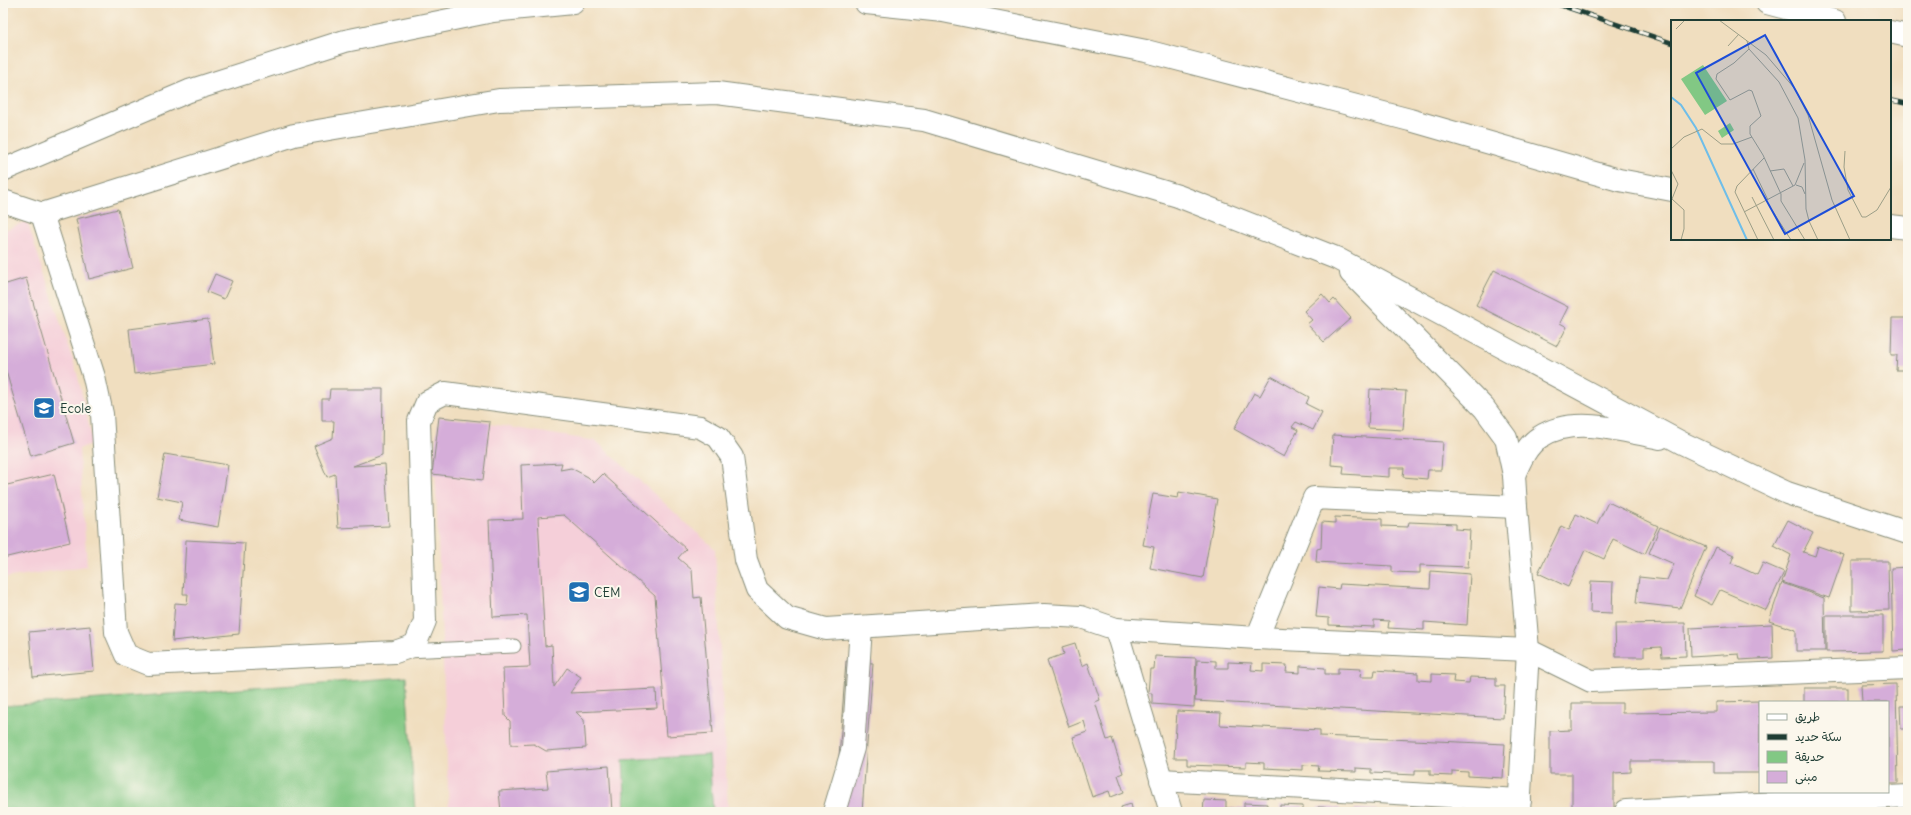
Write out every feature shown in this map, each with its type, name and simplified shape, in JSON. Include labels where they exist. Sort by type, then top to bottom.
[{"type":"street","points":[[3,170],[189,91],[346,41],[493,11],[572,3]]},
{"type":"street","points":[[866,3],[943,11],[1146,51],[1410,120],[1619,180],[1671,190]]},
{"type":"street","points":[[1767,3],[1832,20]]},
{"type":"street","points":[[1891,32],[1908,36]]},
{"type":"street","points":[[3,201],[42,214],[294,135],[499,100],[717,93],[924,120],[1178,196],[1336,258],[1682,442],[1787,494],[1908,533]]},
{"type":"street","points":[[42,214],[94,377],[102,414],[116,632],[126,655],[148,664],[396,652],[415,645],[425,621],[419,421],[427,402],[445,394],[700,427],[718,437],[732,457],[746,560],[757,590],[787,618],[826,629],[1044,615],[1081,617],[1116,629],[1258,638],[1528,650],[1591,681],[1908,668]]},
{"type":"street","points":[[1891,226],[1908,228]]},
{"type":"street","points":[[1160,780],[1520,806],[1528,650],[1514,474],[1506,438],[1484,408],[1336,258]]},
{"type":"street","points":[[1514,474],[1523,455],[1539,437],[1570,425],[1598,426],[1682,442]]},
{"type":"street","points":[[1258,638],[1314,498],[1516,507]]},
{"type":"street","points":[[834,812],[853,748],[861,627]]},
{"type":"street","points":[[1116,629],[1160,780],[1171,812]]},
{"type":"street","points":[[1626,811],[1908,796]]},
{"type":"lane","points":[[396,652],[514,646]]},
{"type":"shaded area","name":"Ecole","points":[[27,221],[77,373],[93,443],[79,449],[87,566],[3,578],[3,231]]},
{"type":"shaded area","name":"CEM","points":[[445,417],[596,441],[715,549],[728,812],[449,812],[435,465],[439,423]]},
{"type":"green space","points":[[406,677],[415,812],[3,812],[3,706]]},
{"type":"green space","points":[[709,755],[713,812],[626,812],[623,760]]},
{"type":"building","points":[[118,209],[133,268],[89,279],[76,219]]},
{"type":"building","points":[[1494,270],[1568,307],[1560,323],[1567,327],[1557,346],[1476,305]]},
{"type":"building","points":[[215,274],[232,281],[224,299],[207,292]]},
{"type":"building","points":[[26,278],[74,443],[31,456],[3,361],[3,285]]},
{"type":"building","points":[[1322,294],[1330,303],[1334,299],[1351,318],[1324,342],[1307,324],[1312,320],[1304,311]]},
{"type":"building","points":[[1892,318],[1908,318],[1908,370],[1896,370],[1897,355],[1891,355]]},
{"type":"building","points":[[208,319],[214,364],[134,374],[129,329]]},
{"type":"building","points":[[1271,376],[1309,397],[1306,404],[1322,412],[1313,430],[1296,422],[1292,427],[1298,430],[1284,457],[1234,429],[1254,393],[1260,396]]},
{"type":"building","points":[[330,389],[383,389],[382,455],[353,466],[385,464],[389,526],[338,528],[335,474],[327,477],[314,446],[333,438],[334,421],[322,421],[322,399],[329,399]]},
{"type":"building","points":[[1370,389],[1406,391],[1403,430],[1368,428]]},
{"type":"building","points":[[439,417],[490,422],[483,480],[432,474]]},
{"type":"building","points":[[1333,435],[1443,442],[1441,470],[1428,470],[1427,479],[1403,477],[1404,468],[1389,468],[1389,477],[1343,474],[1344,466],[1331,465]]},
{"type":"building","points":[[165,454],[228,465],[218,527],[179,520],[182,502],[157,497]]},
{"type":"building","points":[[562,463],[560,470],[571,468],[588,477],[594,483],[603,474],[686,549],[678,558],[692,570],[694,598],[701,597],[713,733],[667,736],[655,596],[564,515],[538,517],[545,646],[552,645],[554,687],[567,668],[581,677],[570,693],[656,689],[657,708],[576,712],[584,720],[586,748],[546,751],[534,744],[511,745],[510,721],[505,716],[503,668],[530,667],[527,615],[493,617],[489,520],[523,519],[521,465]]},
{"type":"building","points":[[54,474],[70,542],[3,558],[3,486]]},
{"type":"building","points":[[1179,492],[1217,499],[1203,578],[1150,568],[1154,547],[1143,545],[1153,494],[1178,498]]},
{"type":"building","points":[[1608,502],[1658,526],[1645,554],[1613,539],[1604,559],[1585,550],[1568,587],[1538,573],[1561,526],[1569,530],[1576,514],[1597,524]]},
{"type":"building","points":[[1335,517],[1382,519],[1382,526],[1408,527],[1409,522],[1456,524],[1456,529],[1470,530],[1468,567],[1420,565],[1420,573],[1392,572],[1392,566],[1316,562],[1317,549],[1321,548],[1322,522],[1335,523]]},
{"type":"building","points":[[1788,520],[1813,533],[1803,552],[1815,556],[1818,546],[1844,555],[1829,598],[1782,582],[1791,555],[1774,546]]},
{"type":"building","points":[[1660,527],[1706,547],[1680,608],[1636,603],[1639,577],[1667,580],[1674,564],[1649,553]]},
{"type":"building","points":[[186,540],[245,543],[239,634],[172,641],[175,603],[187,604],[188,594],[183,594]]},
{"type":"building","points":[[1716,547],[1734,555],[1731,563],[1757,575],[1763,563],[1784,572],[1766,610],[1720,590],[1712,605],[1694,596]]},
{"type":"building","points":[[1852,561],[1888,561],[1889,610],[1852,611]]},
{"type":"building","points":[[1908,567],[1908,650],[1893,651],[1891,568]]},
{"type":"building","points":[[1431,571],[1470,574],[1467,625],[1424,622],[1424,630],[1388,628],[1389,621],[1374,620],[1374,627],[1329,625],[1329,618],[1316,617],[1319,587],[1339,589],[1340,584],[1430,589]]},
{"type":"building","points":[[1591,581],[1613,582],[1612,613],[1590,612]]},
{"type":"building","points":[[1782,583],[1824,598],[1825,651],[1796,651],[1796,630],[1769,621]]},
{"type":"building","points":[[1826,615],[1883,615],[1883,651],[1826,652]]},
{"type":"building","points":[[1685,623],[1686,656],[1662,657],[1661,647],[1644,648],[1644,657],[1616,657],[1615,624]]},
{"type":"building","points":[[1772,624],[1773,658],[1740,660],[1739,654],[1691,657],[1690,628]]},
{"type":"building","points":[[90,626],[94,671],[33,677],[29,632]]},
{"type":"building","points":[[3,643],[8,670],[3,670]]},
{"type":"building","points":[[1075,643],[1082,666],[1088,663],[1100,700],[1095,702],[1107,740],[1112,738],[1123,773],[1118,775],[1124,792],[1111,797],[1109,791],[1092,797],[1073,737],[1087,732],[1084,721],[1069,727],[1047,660],[1064,654],[1062,647]]},
{"type":"building","points":[[1155,656],[1196,658],[1194,707],[1152,704],[1152,693],[1148,693],[1150,669],[1154,669]]},
{"type":"building","points":[[1197,660],[1216,661],[1216,668],[1228,668],[1228,662],[1252,663],[1251,670],[1263,671],[1263,664],[1287,665],[1286,672],[1300,673],[1300,666],[1325,668],[1325,674],[1338,674],[1338,668],[1361,669],[1360,677],[1374,677],[1375,670],[1418,673],[1418,680],[1432,681],[1432,674],[1454,675],[1453,682],[1469,683],[1470,677],[1496,678],[1496,686],[1505,686],[1503,718],[1195,701]]},
{"type":"building","points":[[846,661],[873,663],[862,812],[835,812]]},
{"type":"building","points":[[1896,684],[1898,783],[1889,783],[1889,701],[1862,701],[1861,685]]},
{"type":"building","points":[[1804,688],[1848,688],[1848,701],[1804,701]]},
{"type":"building","points":[[1758,701],[1759,773],[1714,773],[1714,761],[1631,761],[1631,772],[1614,773],[1614,812],[1572,812],[1572,774],[1550,774],[1550,731],[1572,730],[1572,703],[1622,703],[1622,713],[1716,712],[1716,702]]},
{"type":"building","points":[[1900,706],[1908,706],[1908,729],[1901,729]]},
{"type":"building","points":[[1177,711],[1221,713],[1220,725],[1320,730],[1320,736],[1505,744],[1503,778],[1468,776],[1468,772],[1452,771],[1452,776],[1430,775],[1430,770],[1415,770],[1415,775],[1371,773],[1371,769],[1356,768],[1356,772],[1318,771],[1319,766],[1303,765],[1303,770],[1264,768],[1264,763],[1246,762],[1246,767],[1187,765],[1187,758],[1174,758]]},
{"type":"building","points":[[609,766],[612,812],[501,812],[499,791],[548,788],[546,771]]},
{"type":"building","points":[[1204,800],[1226,801],[1226,808],[1244,809],[1244,803],[1267,804],[1266,812],[1203,812]]},
{"type":"building","points":[[1131,804],[1133,812],[1122,812],[1121,807]]},
{"type":"building","points":[[1280,805],[1303,806],[1303,812],[1280,812]]},
{"type":"building","points":[[1318,807],[1340,808],[1339,812],[1318,812]]},
{"type":"building","points":[[1354,809],[1377,810],[1376,812],[1354,812]]},
{"type":"railway","points":[[1554,3],[1671,43]]},
{"type":"railway","points":[[1891,100],[1908,104]]},
{"type":"place","name":"Ecole","points":[[44,408]]},
{"type":"place","name":"CEM","points":[[579,592]]}]
